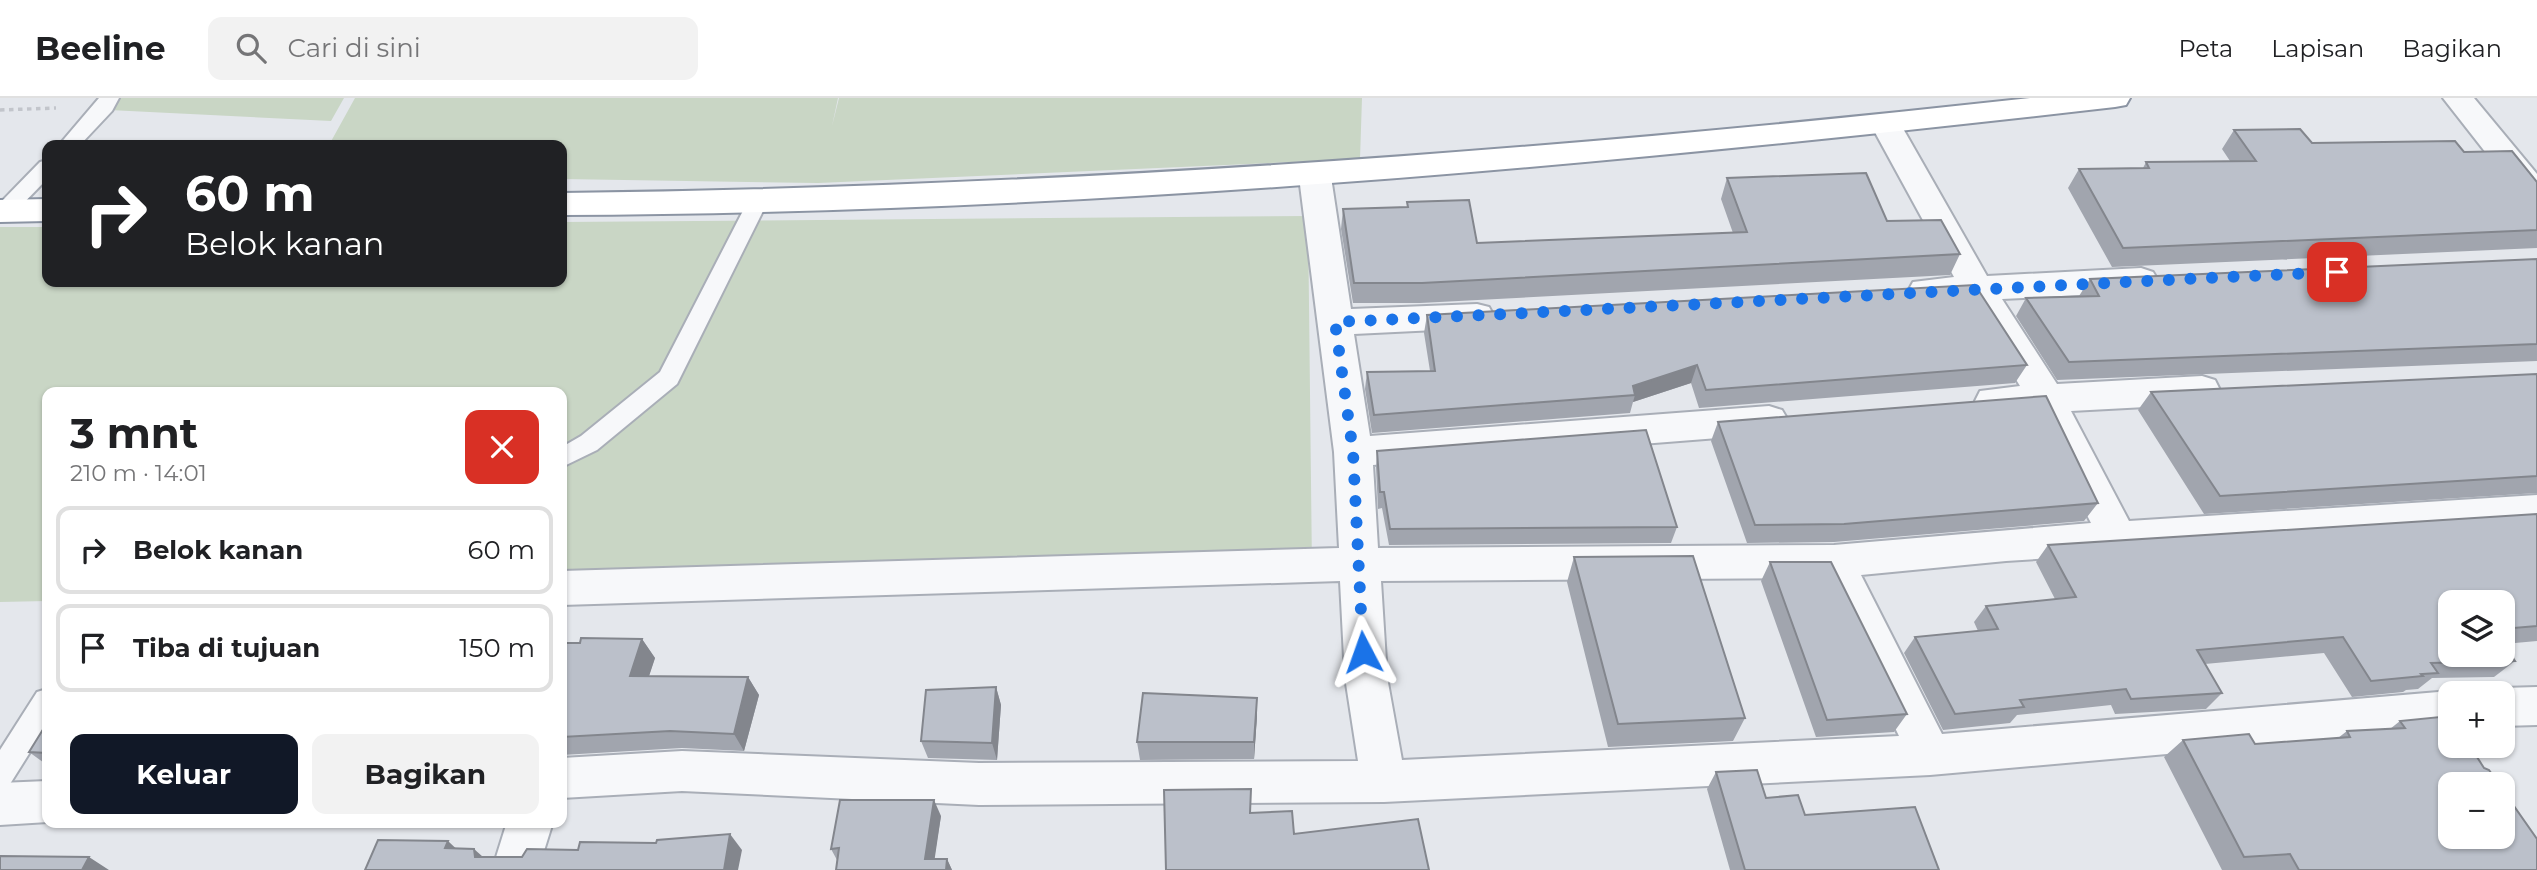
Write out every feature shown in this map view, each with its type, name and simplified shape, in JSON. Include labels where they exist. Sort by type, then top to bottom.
[{"type":"highway","points":[[567,204],[757,203],[1315,177],[1886,125],[2115,98]]},
{"type":"highway","points":[[2,211],[42,210]]},
{"type":"street","points":[[2458,98],[2537,197]]},
{"type":"street","points":[[1886,125],[1977,288],[2046,397],[2118,538]]},
{"type":"street","points":[[1315,177],[1353,452],[1366,677],[1384,781]]},
{"type":"street","points":[[1896,293],[2169,279]]},
{"type":"street","points":[[1335,322],[1502,315]]},
{"type":"street","points":[[1956,405],[2046,397],[2237,389]]},
{"type":"street","points":[[1353,452],[1798,417]]},
{"type":"street","points":[[567,588],[1043,571],[1833,561],[2118,538],[2537,512]]},
{"type":"street","points":[[1833,561],[1930,755]]},
{"type":"street","points":[[2515,707],[2537,706]]},
{"type":"street","points":[[567,778],[682,771],[979,784],[1384,781],[1930,755],[2438,718]]},
{"type":"street","points":[[0,804],[42,802]]},
{"type":"street","points":[[515,870],[528,828]]},
{"type":"lane","points":[[74,140],[106,107],[109,98]]},
{"type":"lane","points":[[2,211],[42,172]]},
{"type":"lane","points":[[567,455],[590,443],[669,378],[757,203]]},
{"type":"lane","points":[[0,775],[42,709]]},
{"type":"green space","points":[[117,98],[344,98],[331,121],[109,110]]},
{"type":"green space","points":[[355,98],[838,98],[832,126],[839,98],[1362,98],[1360,159],[818,183],[567,179],[567,140],[332,140]]},
{"type":"green space","points":[[1308,216],[1312,570],[567,588],[567,387],[42,387],[42,601],[0,602],[0,227],[42,227],[42,287],[567,287],[567,222]]},
{"type":"building","points":[[2300,129],[2312,143],[2455,141],[2464,152],[2512,151],[2537,182],[2537,230],[2123,248],[2079,169],[2149,168],[2146,162],[2256,161],[2234,130]]},
{"type":"building","points":[[1866,173],[1887,221],[1941,220],[1960,254],[1422,283],[1354,283],[1343,209],[1408,207],[1407,202],[1469,200],[1477,243],[1747,232],[1727,178]]},
{"type":"building","points":[[2537,259],[2537,344],[2069,362],[2026,298],[2099,296],[2090,279]]},
{"type":"building","points":[[1975,285],[2027,365],[1706,390],[1697,365],[1633,386],[1635,395],[1374,415],[1367,372],[1435,371],[1427,315]]},
{"type":"building","points":[[2537,374],[2537,476],[2220,496],[2151,392]]},
{"type":"building","points":[[2046,396],[2098,503],[1844,524],[1755,525],[1718,422]]},
{"type":"building","points":[[1646,430],[1677,527],[1390,529],[1384,492],[1380,492],[1377,451]]},
{"type":"building","points":[[2537,514],[2537,626],[2515,628],[2515,590],[2438,590],[2438,663],[2431,663],[2438,673],[2371,681],[2343,637],[2197,650],[2222,693],[2131,699],[2126,689],[2020,700],[2024,707],[1955,714],[1915,637],[1998,629],[1986,606],[2076,597],[2048,545]]},
{"type":"building","points":[[1693,556],[1745,718],[1618,724],[1574,557]]},
{"type":"building","points":[[1770,562],[1831,562],[1907,714],[1827,720]]},
{"type":"building","points":[[581,638],[642,639],[630,676],[748,677],[734,734],[670,731],[567,737],[567,643],[580,643]]},
{"type":"building","points":[[996,687],[992,743],[921,741],[926,690]]},
{"type":"building","points":[[1143,693],[1257,698],[1254,742],[1137,742]]},
{"type":"building","points":[[2438,717],[2438,758],[2478,758],[2490,772],[2438,772],[2438,849],[2515,849],[2515,808],[2537,839],[2537,870],[2299,870],[2290,854],[2244,857],[2183,740],[2249,734],[2255,744],[2350,737],[2347,731],[2405,728],[2400,721]]},
{"type":"building","points":[[42,731],[42,753],[29,752]]},
{"type":"building","points":[[1757,770],[1766,798],[1798,795],[1805,815],[1915,807],[1939,870],[1745,870],[1716,772]]},
{"type":"building","points":[[1251,789],[1250,813],[1292,811],[1294,834],[1418,819],[1429,870],[1166,870],[1164,790]]},
{"type":"building","points":[[840,800],[934,800],[925,859],[947,859],[946,870],[836,870],[839,848],[831,849]]},
{"type":"building","points":[[730,834],[724,870],[365,870],[378,840],[448,841],[445,848],[474,849],[475,857],[522,857],[527,849],[578,850],[580,842],[656,843],[657,840]]},
{"type":"building","points":[[0,856],[89,857],[82,870],[0,870]]},
{"type":"route","points":[[1363,652],[1353,452],[1335,322],[1627,309],[2058,283],[2337,272]]}]
